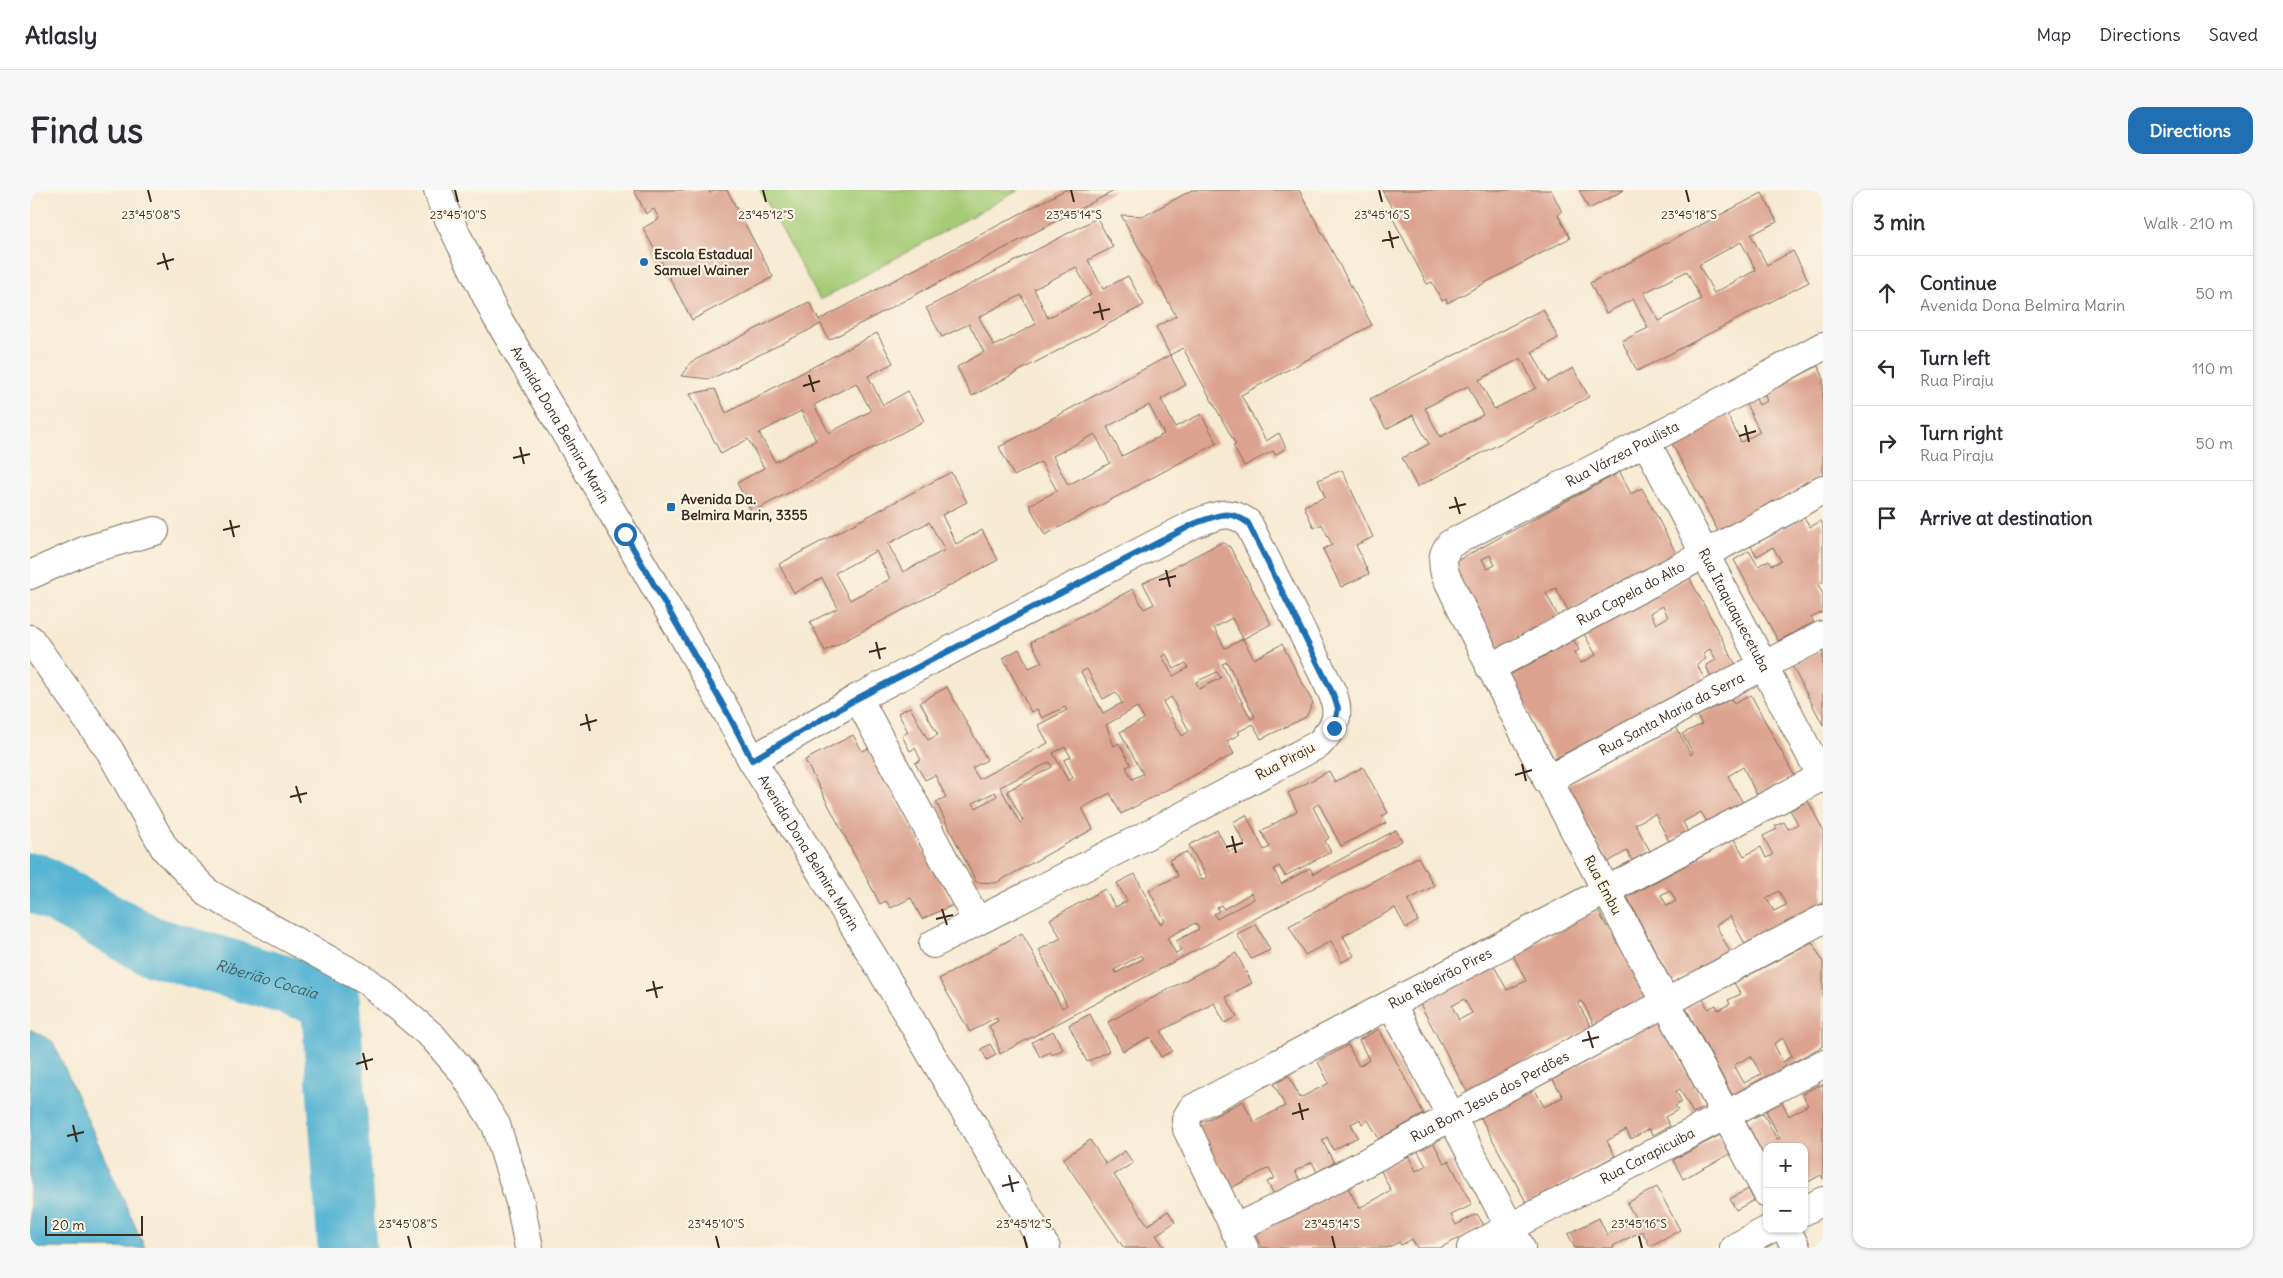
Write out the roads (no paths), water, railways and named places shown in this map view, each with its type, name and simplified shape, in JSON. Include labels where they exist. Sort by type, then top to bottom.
[{"type":"street","name":"Avenida Dona Belmira Marin","points":[[438,190],[444,209],[495,314],[625,534],[728,714],[752,760],[883,973],[1046,1248]]},
{"type":"street","name":"Rua Várzea Paulista","points":[[1445,574],[1442,562],[1444,552],[1450,544],[1646,442],[1823,346]]},
{"type":"street","name":"Rua Itaquaquecetuba","points":[[1646,442],[1822,777]]},
{"type":"street","name":"Rua Capela do Alto","points":[[1490,668],[1704,555],[1823,489]]},
{"type":"street","name":"Rua Piraju","points":[[752,760],[858,698],[1196,523],[1220,515],[1236,514],[1248,523],[1333,694],[1338,708],[1334,728],[1319,744],[1145,836],[933,944]]},
{"type":"street","points":[[30,575],[86,550],[155,531]]},
{"type":"street","name":"Rua Embu","points":[[1445,574],[1547,780],[1764,1188]]},
{"type":"street","name":"Rua Santa Maria da Serra","points":[[1547,780],[1823,635]]},
{"type":"street","points":[[30,639],[110,751],[164,849],[208,893],[367,981],[433,1037],[463,1072],[496,1125],[520,1202],[529,1248]]},
{"type":"street","points":[[858,698],[977,920]]},
{"type":"street","name":"Rua Ribeirão Pires","points":[[1239,1239],[1187,1129],[1186,1119],[1192,1109],[1392,1005],[1494,949],[1607,892],[1822,777]]},
{"type":"street","name":"Rua Bom Jesus dos Perdões","points":[[1239,1239],[1331,1180],[1823,919]]},
{"type":"street","points":[[1392,1005],[1515,1237]]},
{"type":"street","name":"Rua Carapicuiba","points":[[1470,1248],[1515,1237],[1726,1116],[1823,1064]]},
{"type":"street","points":[[1808,1209],[1823,1201]]},
{"type":"street","points":[[1734,1248],[1763,1233]]},
{"type":"street","points":[[1788,1233],[1796,1248]]},
{"type":"water","points":[[30,1029],[53,1042],[145,1248],[30,1248]]},
{"type":"waterway","name":"Riberião Cocaia","points":[[30,882],[35,882],[149,945],[330,998],[347,1248]]},
{"type":"place","name":"Escola Estadual Samuel Wainer","points":[[644,262]]},
{"type":"place","name":"Avenida Da. Belmira Marin, 3355","points":[[671,507]]}]
